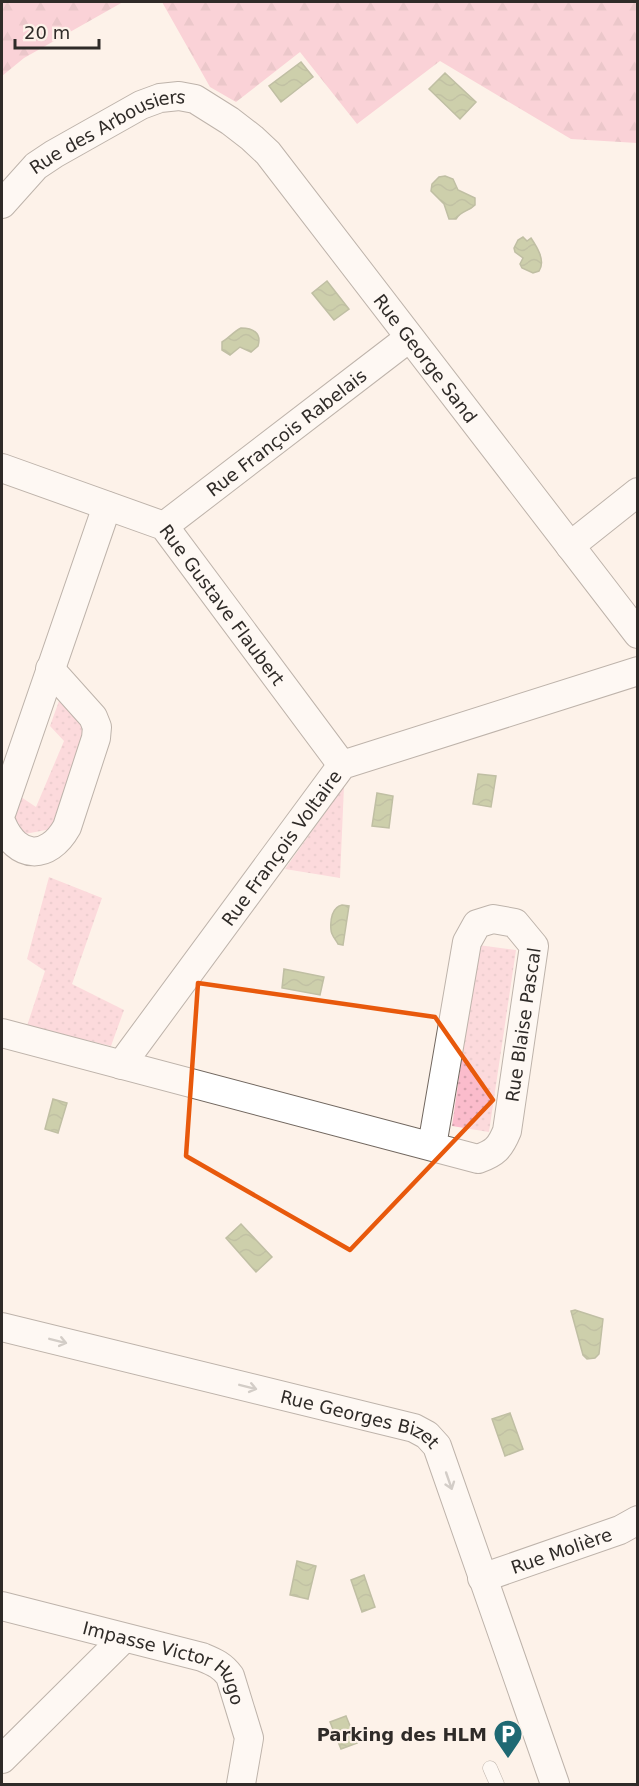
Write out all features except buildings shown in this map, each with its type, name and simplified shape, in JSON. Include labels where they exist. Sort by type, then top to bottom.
[{"type":"street","name":"Rue des Arbousiers","points":[[2,204],[36,166],[141,105],[160,98],[179,96],[195,99]]},
{"type":"street","name":"Rue George Sand","points":[[195,99],[230,121],[268,153],[638,634]]},
{"type":"street","name":"Rue François Rabelais","points":[[164,526],[409,338]]},
{"type":"street","name":"Rue Gustave Flaubert","points":[[2,468],[164,526],[342,765]]},
{"type":"street","points":[[570,546],[638,492]]},
{"type":"street","points":[[2,811],[107,506]]},
{"type":"street","points":[[2,824],[7,837],[16,846],[30,851],[42,851],[62,837],[96,738],[97,727],[93,717],[50,669]]},
{"type":"street","name":"Rue François Voltaire","points":[[121,1065],[342,765],[638,671]]},
{"type":"street","name":"Rue Blaise Pascal","points":[[2,1033],[478,1159],[490,1154],[501,1145],[507,1131],[534,946],[515,923],[493,920],[477,924],[467,942],[432,1146]]},
{"type":"street","name":"Rue Georges Bizet","points":[[2,1327],[414,1428],[427,1435],[437,1446],[555,1785]]},
{"type":"street","name":"Rue Molière","points":[[482,1578],[620,1530],[638,1520]]},
{"type":"street","name":"Impasse Victor Hugo","points":[[2,1606],[216,1662],[230,1676],[249,1738],[241,1785]]},
{"type":"street","points":[[2,1759],[124,1638]]},
{"type":"lane","points":[[490,1768],[497,1785]]},
{"type":"highlighted area","points":[[198,983],[435,1017],[493,1100],[350,1250],[186,1156]]},
{"type":"shaded area","points":[[59,701],[80,723],[86,733],[51,829],[25,834],[14,817],[18,795],[36,807],[64,741],[50,726]]},
{"type":"shaded area","points":[[344,786],[340,878],[285,869]]},
{"type":"shaded area","points":[[49,877],[102,898],[72,984],[124,1010],[111,1046],[27,1026],[45,971],[27,959]]},
{"type":"shaded area","points":[[478,945],[516,950],[489,1132],[452,1126]]},
{"type":"green space","points":[[2,2],[123,2],[24,58],[2,76]]},
{"type":"green space","points":[[162,2],[637,2],[637,143],[571,139],[440,61],[357,124],[300,52],[236,102],[210,87]]},
{"type":"water","points":[[301,62],[313,77],[281,102],[269,86]]},
{"type":"water","points":[[445,73],[476,102],[460,119],[429,89]]},
{"type":"water","points":[[445,176],[453,179],[458,190],[475,198],[475,205],[456,219],[449,219],[444,204],[431,191],[432,184],[439,177]]},
{"type":"water","points":[[523,237],[527,241],[531,238],[538,250],[542,263],[539,271],[533,273],[522,268],[520,264],[523,258],[515,252],[514,248],[518,240]]},
{"type":"water","points":[[327,281],[349,309],[334,320],[312,293]]},
{"type":"water","points":[[241,328],[249,329],[258,335],[258,346],[251,352],[240,347],[230,355],[222,350],[222,342]]},
{"type":"water","points":[[478,774],[496,776],[491,807],[473,804]]},
{"type":"water","points":[[377,793],[393,796],[389,828],[372,826]]},
{"type":"water","points":[[342,905],[349,906],[343,945],[338,944],[332,934],[331,926],[334,911]]},
{"type":"water","points":[[284,969],[324,977],[320,995],[282,988]]},
{"type":"water","points":[[53,1099],[67,1103],[58,1133],[45,1129]]},
{"type":"water","points":[[241,1224],[272,1257],[256,1272],[226,1238]]},
{"type":"water","points":[[575,1310],[603,1319],[599,1354],[595,1358],[587,1359],[583,1355],[571,1311]]},
{"type":"water","points":[[510,1413],[523,1449],[505,1456],[492,1419]]},
{"type":"water","points":[[297,1561],[316,1566],[308,1599],[290,1595]]},
{"type":"water","points":[[364,1575],[375,1607],[362,1612],[351,1580]]},
{"type":"water","points":[[346,1716],[357,1743],[341,1749],[330,1722]]},
{"type":"place","name":"Parking des HLM","points":[[508,1760]]}]
